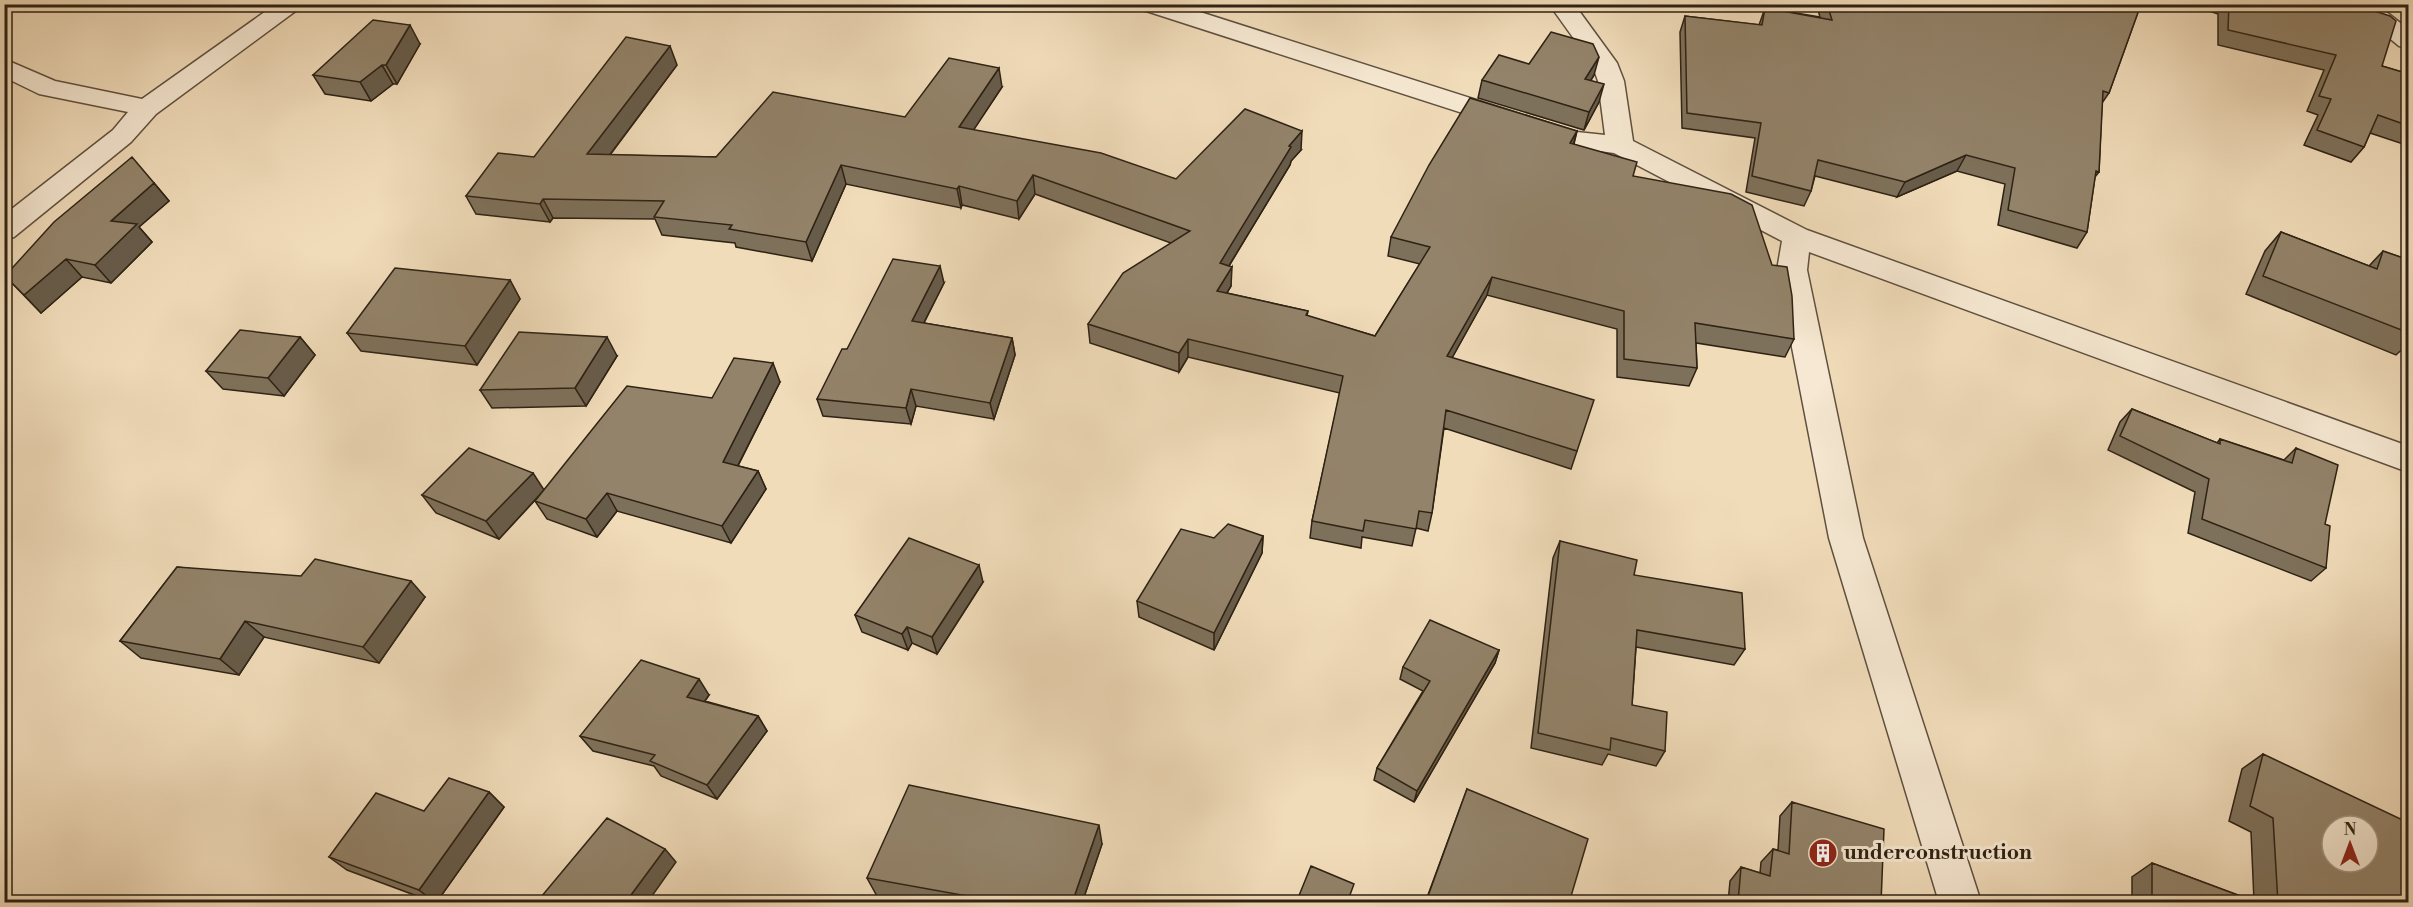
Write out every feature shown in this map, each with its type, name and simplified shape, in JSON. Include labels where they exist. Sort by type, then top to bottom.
[{"type":"street","points":[[4,230],[122,136],[147,108],[293,4]]},
{"type":"street","points":[[1149,4],[1575,140],[1620,145],[1797,237],[2409,459]]},
{"type":"street","points":[[1561,4],[1604,63],[1611,81],[1620,145]]},
{"type":"street","points":[[2360,4],[2409,41]]},
{"type":"street","points":[[4,67],[48,88],[147,108]]},
{"type":"street","points":[[1797,237],[1792,270],[1846,538],[1960,903]]},
{"type":"building","points":[[1827,4],[2141,4],[2109,93],[2103,91],[2099,172],[2096,171],[2087,232],[2008,210],[2015,168],[1966,155],[1905,182],[1818,160],[1811,191],[1752,176],[1761,123],[1687,113],[1685,16],[1762,25],[1765,8],[1832,20]]},
{"type":"building","points":[[2229,4],[2353,4],[2390,16],[2396,21],[2382,66],[2409,74],[2409,126],[2378,115],[2364,147],[2317,130],[2331,99],[2319,96],[2336,55],[2228,30]]},
{"type":"building","points":[[373,20],[410,25],[386,65],[382,65],[360,82],[313,75]]},
{"type":"building","points":[[1551,32],[1593,44],[1599,57],[1585,79],[1604,84],[1589,112],[1482,80],[1499,55],[1529,64]]},
{"type":"building","points":[[626,37],[670,46],[587,154],[716,157],[773,92],[905,117],[949,58],[999,68],[959,127],[1101,153],[1176,179],[1245,109],[1302,131],[1289,146],[1291,147],[1220,263],[1232,267],[1217,291],[1308,311],[1306,315],[1375,336],[1430,247],[1391,237],[1429,165],[1470,98],[1577,131],[1570,143],[1637,162],[1633,176],[1731,194],[1752,205],[1772,265],[1787,267],[1792,296],[1794,339],[1695,323],[1697,368],[1624,359],[1624,311],[1492,277],[1447,356],[1594,400],[1577,451],[1446,410],[1432,513],[1419,511],[1416,529],[1365,520],[1363,531],[1312,521],[1343,376],[1188,339],[1179,353],[1088,324],[1123,273],[1190,231],[1033,175],[1017,201],[959,186],[957,189],[841,165],[806,242],[729,229],[732,225],[654,217],[664,201],[543,199],[540,204],[466,196],[498,153],[534,157]]},
{"type":"building","points":[[132,157],[154,183],[111,221],[137,224],[95,265],[66,259],[24,295],[5,276],[54,222]]},
{"type":"building","points":[[2281,232],[2377,269],[2383,251],[2409,260],[2409,333],[2263,276]]},
{"type":"building","points":[[893,259],[940,266],[912,321],[1012,338],[990,403],[911,389],[906,408],[817,399],[842,349],[847,349]]},
{"type":"building","points":[[395,268],[510,280],[465,346],[347,333]]},
{"type":"building","points":[[240,330],[300,337],[268,378],[206,371]]},
{"type":"building","points":[[519,332],[607,337],[575,388],[480,390]]},
{"type":"building","points":[[734,358],[773,363],[723,462],[758,471],[722,526],[607,493],[586,519],[535,501],[627,386],[712,398]]},
{"type":"building","points":[[2132,409],[2220,444],[2220,439],[2292,463],[2296,448],[2338,465],[2325,524],[2330,526],[2326,568],[2202,519],[2209,479],[2120,436]]},
{"type":"building","points":[[469,448],[533,473],[486,521],[422,495]]},
{"type":"building","points":[[1228,524],[1263,536],[1214,633],[1137,601],[1181,529],[1214,538]]},
{"type":"building","points":[[909,538],[979,565],[932,637],[907,627],[902,634],[855,615]]},
{"type":"building","points":[[1560,541],[1637,560],[1634,575],[1742,593],[1745,649],[1637,630],[1632,705],[1667,712],[1665,751],[1611,738],[1610,750],[1538,733]]},
{"type":"building","points":[[315,559],[411,581],[363,647],[245,621],[220,659],[120,641],[177,567],[301,576]]},
{"type":"building","points":[[1430,620],[1499,650],[1417,791],[1377,768],[1430,681],[1403,667]]},
{"type":"building","points":[[641,660],[699,679],[687,697],[758,716],[707,785],[650,761],[655,755],[580,736]]},
{"type":"building","points":[[2263,754],[2409,823],[2409,858],[2404,903],[2278,903],[2273,818],[2250,806]]},
{"type":"building","points":[[449,778],[489,792],[419,890],[329,857],[376,793],[424,811]]},
{"type":"building","points":[[909,785],[1099,825],[1072,903],[1006,903],[867,878]]},
{"type":"building","points":[[1467,789],[1588,839],[1569,903],[1443,903],[1428,896]]},
{"type":"building","name":"underconstruction","points":[[1792,802],[1884,829],[1881,903],[1738,903],[1741,867],[1770,876],[1773,849],[1789,854]]},
{"type":"building","points":[[607,818],[665,849],[625,903],[536,903]]},
{"type":"building","points":[[2152,863],[2259,903],[2152,903]]},
{"type":"building","points":[[1311,866],[1354,884],[1347,903],[1296,903]]},
{"type":"place","name":"underconstruction","points":[[1823,853]]}]
